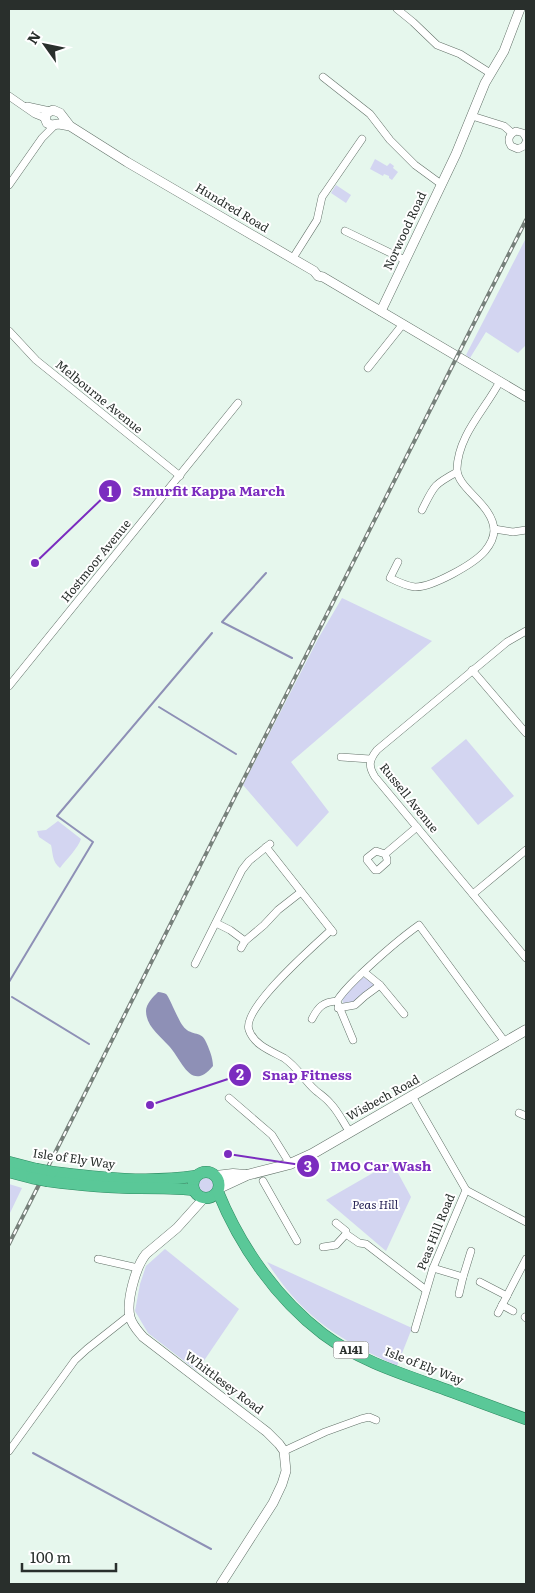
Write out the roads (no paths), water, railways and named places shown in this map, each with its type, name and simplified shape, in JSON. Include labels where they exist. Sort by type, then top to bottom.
[{"type":"highway","name":"Isle of Ely Way","points":[[9,1162],[34,1174]]},
{"type":"highway","name":"Isle of Ely Way","points":[[9,1172],[50,1176],[155,1180],[196,1176],[207,1172],[216,1176]]},
{"type":"highway","name":"Isle of Ely Way","points":[[50,1176],[85,1185],[167,1188],[206,1193],[226,1212],[267,1278],[289,1302],[324,1334],[359,1355],[398,1372],[526,1419]]},
{"type":"highway","name":"A141","points":[[196,1176],[193,1183],[206,1193],[218,1180],[216,1176]]},
{"type":"main road","name":"Wisbech Road","points":[[206,1193],[247,1175],[290,1164],[312,1154],[526,1030]]},
{"type":"main road","name":"Wisbech Road","points":[[216,1176],[247,1175]]},
{"type":"street","points":[[397,9],[437,45],[460,54],[490,73]]},
{"type":"street","name":"Norwood Road","points":[[381,311],[441,184],[490,73],[504,51],[520,9]]},
{"type":"street","points":[[323,77],[370,114],[390,140],[414,165],[441,184]]},
{"type":"street","name":"Hundred Road","points":[[9,96],[35,114],[70,126],[293,258],[314,271],[318,276],[323,277],[381,311]]},
{"type":"street","points":[[472,116],[504,126],[512,133]]},
{"type":"street","points":[[9,185],[53,120]]},
{"type":"street","points":[[519,131],[526,140],[521,148],[514,148],[509,143],[510,135],[519,131]]},
{"type":"street","points":[[293,258],[317,220],[322,198],[362,139]]},
{"type":"street","points":[[345,232],[405,260]]},
{"type":"street","points":[[381,311],[526,397]]},
{"type":"street","points":[[368,368],[403,324]]},
{"type":"street","name":"Melbourne Avenue","points":[[9,331],[36,360],[180,476]]},
{"type":"street","points":[[398,562],[390,578],[414,587],[430,584],[467,565],[481,555],[489,545],[494,530],[486,507],[472,494],[457,472],[459,454],[463,442],[500,381]]},
{"type":"street","name":"Hostmoor Avenue","points":[[9,686],[238,403]]},
{"type":"street","points":[[422,510],[433,488],[439,482],[457,472]]},
{"type":"street","points":[[494,530],[513,532],[526,530]]},
{"type":"street","name":"Russell Avenue","points":[[526,632],[507,642],[472,670],[377,750],[370,759],[370,768],[375,777],[526,958]]},
{"type":"street","points":[[472,670],[526,733]]},
{"type":"street","points":[[340,757],[370,759]]},
{"type":"street","points":[[385,854],[418,827]]},
{"type":"street","points":[[195,964],[242,870],[249,861],[268,846],[332,931],[284,973],[252,1012],[248,1021],[248,1030],[262,1046],[296,1068],[313,1088],[331,1103],[350,1131]]},
{"type":"street","points":[[473,894],[526,850]]},
{"type":"street","points":[[241,948],[245,941],[278,910],[301,892]]},
{"type":"street","points":[[216,923],[245,941]]},
{"type":"street","points":[[353,1040],[338,1004],[340,996],[396,942],[419,925],[505,1042]]},
{"type":"street","points":[[364,972],[380,985],[404,1014]]},
{"type":"street","points":[[312,1019],[321,1005],[328,1002],[356,1005],[380,985]]},
{"type":"street","name":"Peas Hill Road","points":[[412,1096],[466,1190],[433,1268],[415,1329]]},
{"type":"street","points":[[229,1098],[272,1135],[290,1164]]},
{"type":"street","points":[[519,1113],[526,1116]]},
{"type":"street","points":[[263,1181],[297,1241]]},
{"type":"street","points":[[466,1190],[526,1222]]},
{"type":"street","points":[[9,1451],[76,1360],[130,1315],[130,1302],[138,1268],[146,1254],[177,1228],[206,1193]]},
{"type":"street","points":[[336,1223],[346,1231],[346,1234],[359,1243],[366,1244],[426,1290]]},
{"type":"street","points":[[323,1247],[336,1245],[346,1234]]},
{"type":"street","points":[[459,1294],[471,1250]]},
{"type":"street","points":[[98,1259],[138,1268]]},
{"type":"street","points":[[498,1313],[526,1259]]},
{"type":"street","points":[[433,1268],[464,1277]]},
{"type":"street","points":[[480,1282],[507,1296]]},
{"type":"street","points":[[502,1305],[513,1311]]},
{"type":"street","name":"Whittlesey Road","points":[[130,1315],[136,1329],[143,1337],[267,1432],[284,1451]]},
{"type":"street","points":[[222,1584],[273,1503],[282,1484],[286,1471],[284,1451],[325,1432],[362,1419],[369,1417],[376,1420]]},
{"type":"waterway","points":[[266,573],[222,622],[292,658]]},
{"type":"waterway","points":[[9,982],[93,842],[57,816],[212,633]]},
{"type":"waterway","points":[[159,707],[236,754]]},
{"type":"waterway","points":[[12,997],[89,1044]]},
{"type":"waterway","points":[[33,1453],[211,1549]]},
{"type":"railway","points":[[9,1244],[526,220]]},
{"type":"place","name":"Smurfit Kappa March","points":[[35,563]]},
{"type":"place","name":"Snap Fitness","points":[[150,1105]]},
{"type":"place","name":"IMO Car Wash","points":[[228,1154]]},
{"type":"park label","name":"Peas Hill","points":[[375,1205]]}]
